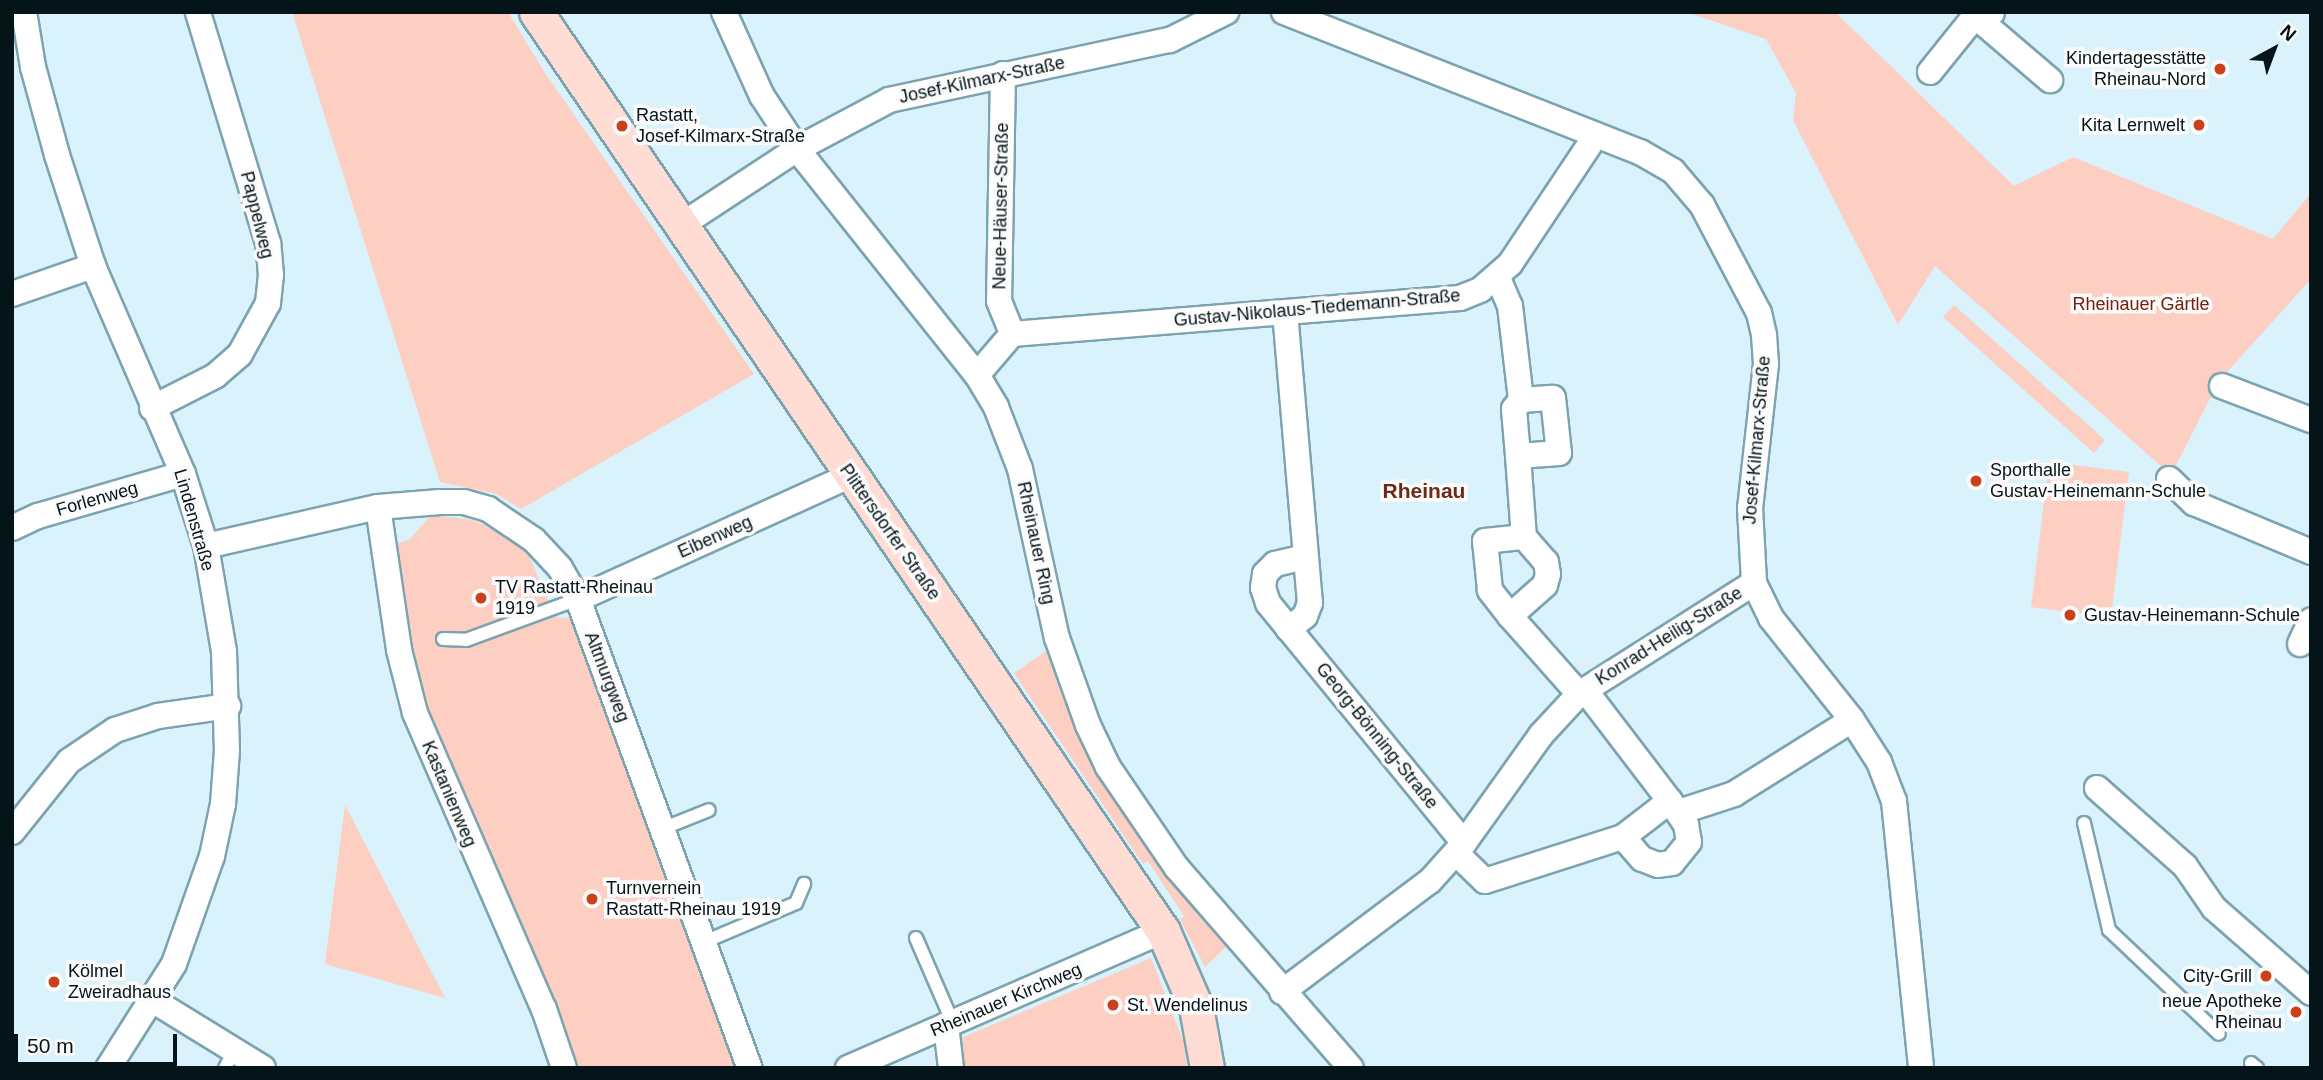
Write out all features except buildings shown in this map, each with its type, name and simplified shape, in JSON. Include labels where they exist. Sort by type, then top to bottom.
[{"type":"street","name":"Lindenstraße","points":[[24,12],[23,69],[93,266],[152,408],[183,474],[206,546],[224,651],[228,706],[223,804],[212,856],[190,926],[154,1001],[108,1068]]},
{"type":"street","name":"Pappelweg","points":[[152,408],[215,376],[240,354],[268,303],[271,275],[268,243],[198,12]]},
{"type":"street","name":"Plittersdorfer Straße","points":[[536,12],[1163,931],[1192,997],[1207,1068]]},
{"type":"street","name":"Rheinauer Ring","points":[[723,12],[762,96],[797,149],[977,375],[996,407],[1020,469],[1057,638],[1103,757],[1177,868],[1282,992],[1351,1068]]},
{"type":"street","name":"Josef-Kilmarx-Straße","points":[[680,226],[797,149],[889,100],[1170,40],[1226,12]]},
{"type":"street","name":"Josef-Kilmarx-Straße","points":[[1284,12],[1654,158],[1688,186],[1759,313],[1766,364],[1750,508],[1754,583],[1771,618],[1852,720],[1878,762],[1894,801],[1921,1068]]},
{"type":"street","points":[[1930,72],[1986,14],[2050,80]]},
{"type":"street","name":"Neue-Häuser-Straße","points":[[1003,74],[999,301],[1012,334]]},
{"type":"street","name":"Gustav-Nikolaus-Tiedemann-Straße","points":[[1012,334],[1460,298],[1498,278],[1596,135]]},
{"type":"street","points":[[12,294],[93,266]]},
{"type":"street","points":[[1498,278],[1510,306],[1521,400],[1514,409],[1524,537],[1546,562],[1548,574],[1545,585],[1510,616]]},
{"type":"street","points":[[1285,312],[1310,603],[1305,616],[1289,629]]},
{"type":"street","points":[[977,375],[1012,334]]},
{"type":"street","points":[[2222,386],[2311,420]]},
{"type":"street","points":[[1518,456],[1559,453],[1553,398],[1521,400]]},
{"type":"street","name":"Forlenweg","points":[[12,528],[38,516],[183,474]]},
{"type":"street","name":"Eibenweg","points":[[578,599],[851,475]]},
{"type":"street","points":[[2169,479],[2194,503],[2311,552]]},
{"type":"street","name":"Altmurgweg","points":[[206,546],[378,507],[464,502],[488,509],[534,540],[560,568],[578,599],[750,1068]]},
{"type":"street","name":"Kastanienweg","points":[[378,507],[399,650],[415,713],[544,1009],[564,1068]]},
{"type":"street","points":[[1524,537],[1485,541],[1490,590],[1510,616],[1582,692]]},
{"type":"street","name":"Georg-Bönning-Straße","points":[[1305,557],[1275,564],[1265,574],[1263,588],[1268,603],[1460,848]]},
{"type":"street","name":"Konrad-Heilig-Straße","points":[[1282,992],[1394,911],[1460,848],[1541,735],[1582,692],[1754,583]]},
{"type":"street","points":[[2300,645],[2311,620]]},
{"type":"street","name":"Konrad-Heilig-Straße","points":[[1582,692],[1675,806],[1689,842],[1672,863],[1658,865],[1642,859],[1623,836]]},
{"type":"street","points":[[12,832],[51,780],[107,734],[148,718],[228,706]]},
{"type":"street","points":[[1460,848],[1485,881],[1623,836],[1675,806],[1734,794],[1852,720]]},
{"type":"street","points":[[2097,788],[2185,866],[2214,908],[2311,993]]},
{"type":"street","name":"Rheinauer Kirchweg","points":[[848,1068],[1163,931]]},
{"type":"street","points":[[154,1001],[229,1059],[262,1068]]},
{"type":"street","points":[[949,1024],[951,1068]]},
{"type":"lane","points":[[443,639],[466,640],[578,599]]},
{"type":"lane","points":[[664,828],[709,810]]},
{"type":"lane","points":[[2084,823],[2109,930],[2219,1034]]},
{"type":"lane","points":[[704,942],[796,902],[804,884]]},
{"type":"lane","points":[[916,939],[949,1024]]},
{"type":"green space","points":[[292,12],[508,12],[545,73],[754,374],[521,509],[497,494],[440,482]]},
{"type":"green space","name":"Rheinauer Gärtle","points":[[1686,12],[1835,12],[2014,186],[2073,157],[2273,239],[2311,193],[2311,279],[2219,381],[2171,475],[1935,266],[1898,325],[1793,120],[1796,93],[1766,39]]},
{"type":"green space","points":[[1954,305],[2105,440],[2094,453],[1943,317]]},
{"type":"green space","points":[[2049,462],[2129,472],[2111,617],[2031,607]]},
{"type":"green space","name":"Turnvernein Rastatt-Rheinau 1919","points":[[431,515],[473,520],[504,535],[529,555],[555,617],[574,619],[737,1068],[577,1068],[558,1011],[435,734],[418,678],[397,543],[409,540]]},
{"type":"green space","points":[[1046,651],[1089,753],[1126,817],[1229,944],[1205,967],[1180,919],[1184,916],[1148,861],[1143,864],[1014,673]]},
{"type":"green space","points":[[345,805],[445,998],[325,964]]},
{"type":"green space","points":[[1151,958],[1184,1043],[1187,1068],[965,1068],[961,1038]]},
{"type":"place","name":"Kindertagesstätte Rheinau-Nord","points":[[2220,69]]},
{"type":"place","name":"Kita Lernwelt","points":[[2199,125]]},
{"type":"place","name":"Rastatt, Josef-Kilmarx-Straße","points":[[622,126]]},
{"type":"place","name":"Sporthalle Gustav-Heinemann-Schule","points":[[1976,481]]},
{"type":"place","name":"TV Rastatt-Rheinau 1919","points":[[481,598]]},
{"type":"place","name":"Gustav-Heinemann-Schule","points":[[2070,615]]},
{"type":"place","name":"Turnvernein Rastatt-Rheinau 1919","points":[[592,899]]},
{"type":"place","name":"City-Grill","points":[[2266,976]]},
{"type":"place","name":"Kölmel Zweiradhaus","points":[[54,982]]},
{"type":"place","name":"St. Wendelinus","points":[[1113,1005]]},
{"type":"place","name":"neue Apotheke Rheinau","points":[[2296,1012]]},
{"type":"district","name":"Rheinau","points":[[1424,491]]}]
